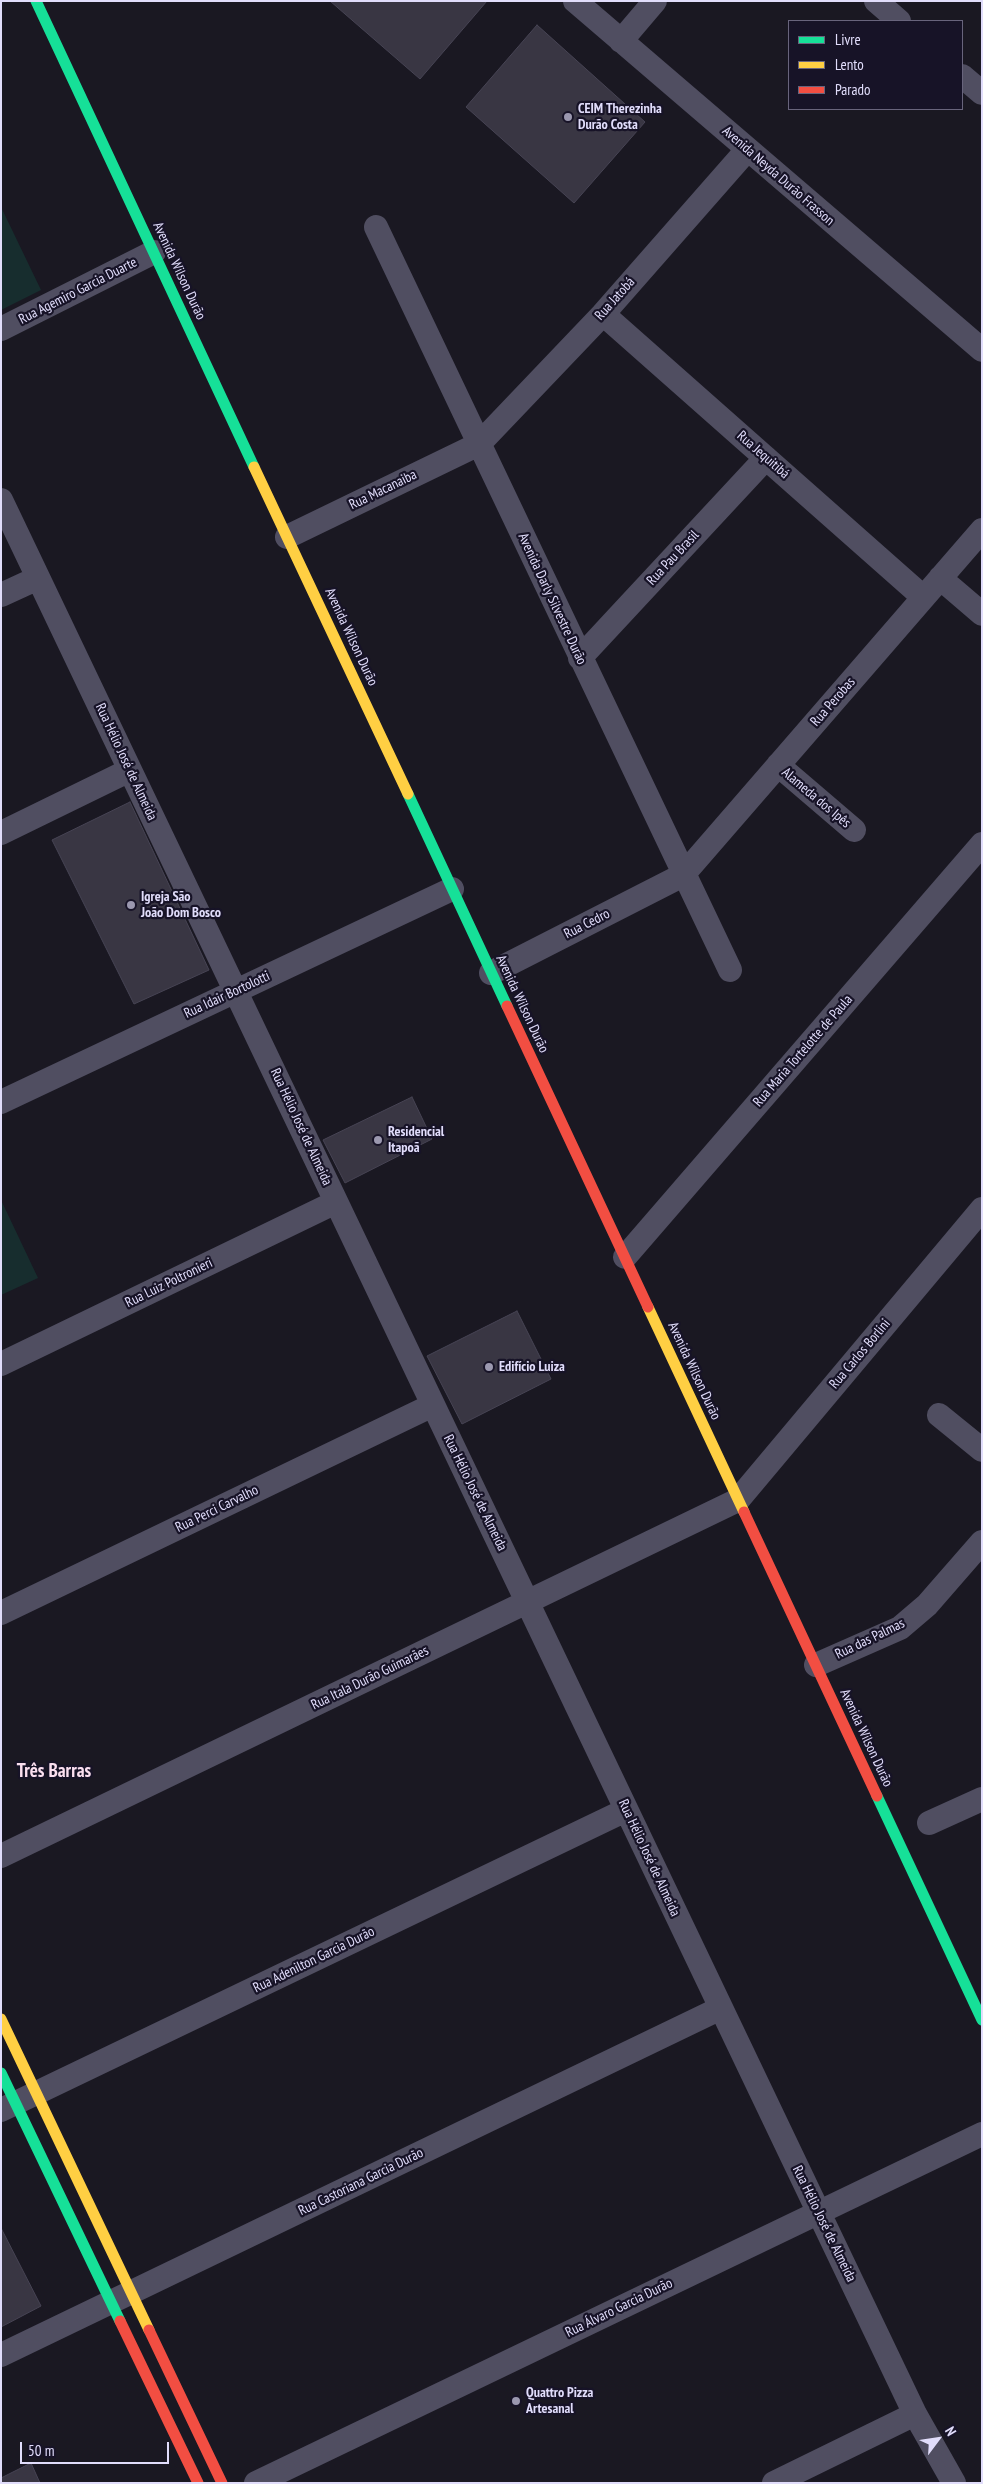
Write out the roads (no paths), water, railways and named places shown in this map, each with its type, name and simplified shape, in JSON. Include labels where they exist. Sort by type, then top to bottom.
[{"type":"street","name":"Avenida Wilson Durão","points":[[36,1],[982,2020]]},
{"type":"street","name":"Avenida Neyda Durão Frasson","points":[[576,1],[747,150],[982,350]]},
{"type":"street","points":[[621,41],[655,1]]},
{"type":"street","points":[[876,1],[898,20]]},
{"type":"street","points":[[963,77],[982,93]]},
{"type":"street","name":"Rua Jatobá","points":[[479,444],[603,314],[747,150]]},
{"type":"street","name":"Avenida Darly Silvestre Durão","points":[[376,227],[730,970]]},
{"type":"street","name":"Rua Agemiro Garcia Duarte","points":[[1,329],[154,252]]},
{"type":"street","name":"Rua Jequitibá","points":[[603,314],[924,597]]},
{"type":"street","name":"Rua Macanaiba","points":[[287,537],[479,444]]},
{"type":"street","name":"Rua Pau Brasil","points":[[580,658],[766,458]]},
{"type":"street","name":"Rua Hélio José de Almeida","points":[[1,500],[915,2414],[954,2483]]},
{"type":"street","name":"Rua Perobas","points":[[683,874],[982,530]]},
{"type":"street","points":[[1,595],[38,578]]},
{"type":"street","points":[[940,578],[982,614]]},
{"type":"street","name":"Alameda dos Ipês","points":[[778,766],[854,830]]},
{"type":"street","points":[[1,833],[130,770]]},
{"type":"street","name":"Rua Maria Tortelotte de Paula","points":[[624,1257],[982,844]]},
{"type":"street","name":"Rua Cedro","points":[[491,973],[683,874]]},
{"type":"street","name":"Rua Idair Bortolotti","points":[[1,1102],[452,889]]},
{"type":"street","name":"Rua Luiz Poltronieri","points":[[1,1364],[336,1202]]},
{"type":"street","name":"Rua Carlos Borlini","points":[[738,1500],[982,1209]]},
{"type":"street","name":"Rua Perci Carvalho","points":[[1,1612],[433,1405]]},
{"type":"street","points":[[939,1415],[982,1450]]},
{"type":"street","name":"Rua Itala Durão Guimarães","points":[[1,1856],[738,1500]]},
{"type":"street","name":"Rua das Palmas","points":[[816,1665],[900,1628],[927,1605],[982,1542]]},
{"type":"street","points":[[929,1823],[982,1799]]},
{"type":"street","name":"Rua Adenilton Garcia Durão","points":[[18,2102],[626,1810]]},
{"type":"street","name":"Rua Castoriana Garcia Durão","points":[[1,2355],[721,2008]]},
{"type":"street","points":[[1,2019],[18,2102],[121,2297],[198,2483]]},
{"type":"street","points":[[1,2073],[222,2483]]},
{"type":"street","name":"Rua Álvaro Garcia Durão","points":[[256,2483],[982,2134]]},
{"type":"street","points":[[774,2483],[915,2414]]},
{"type":"place","name":"CEIM Therezinha Durão Costa","points":[[568,117]]},
{"type":"place","name":"Igreja São João Dom Bosco","points":[[131,905]]},
{"type":"place","name":"Residencial Itapoã","points":[[378,1140]]},
{"type":"place","name":"Edifício Luiza","points":[[489,1367]]},
{"type":"place","name":"Quattro Pizza Artesanal","points":[[516,2401]]},
{"type":"district","name":"Três Barras","points":[[54,1772]]}]
